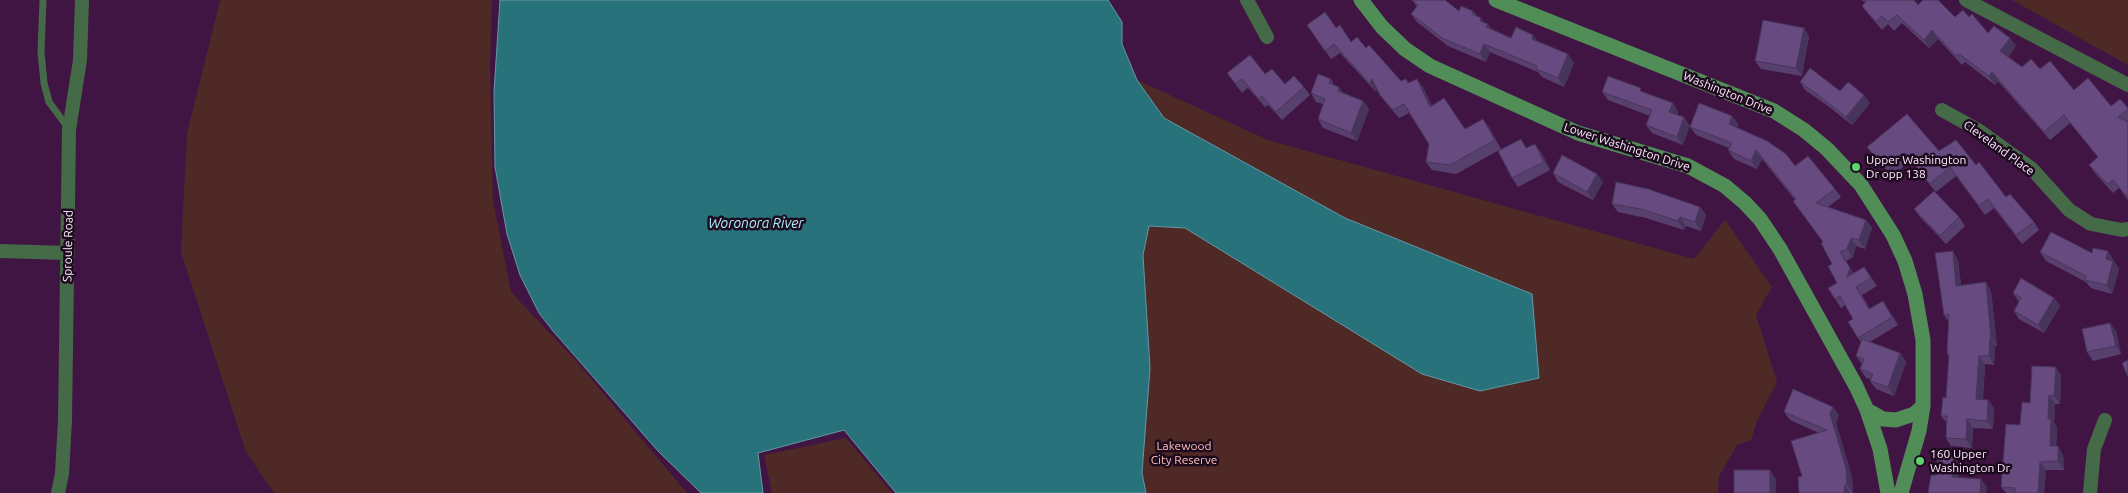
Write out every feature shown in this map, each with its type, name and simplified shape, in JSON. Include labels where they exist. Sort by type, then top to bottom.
[{"type":"street","name":"Sproule Road","points":[[58,493],[62,474],[65,420],[69,130],[80,60],[82,0]]},
{"type":"street","points":[[1247,0],[1267,37]]},
{"type":"street","name":"Lower Washington Drive","points":[[1361,0],[1382,27],[1405,49],[1430,66],[1555,124],[1602,141],[1678,162],[1706,174],[1725,186],[1760,219],[1780,249],[1856,386],[1867,410],[1880,449],[1888,493]]},
{"type":"street","name":"Washington Drive","points":[[1496,0],[1774,111],[1804,130],[1828,149],[1861,185],[1875,204],[1893,235],[1905,261],[1915,294],[1923,340],[1923,406],[1917,439],[1901,493]]},
{"type":"street","points":[[1966,0],[2128,85]]},
{"type":"street","name":"Cleveland Place","points":[[1942,110],[1978,130],[2032,169],[2069,210],[2090,224],[2122,230],[2128,229]]},
{"type":"street","points":[[0,251],[68,253]]},
{"type":"street","points":[[1867,410],[1878,417],[1896,420],[1914,414],[1923,406]]},
{"type":"street","points":[[2090,493],[2094,449],[2106,420]]},
{"type":"lane","points":[[42,0],[41,52],[44,83],[49,102],[69,130]]},
{"type":"green space","points":[[220,0],[492,0],[490,66],[493,201],[511,292],[576,361],[687,493],[274,493],[246,452],[181,252],[187,133]]},
{"type":"green space","points":[[2012,0],[2128,0],[2128,65]]},
{"type":"green space","name":"Lakewood City Reserve","points":[[1137,80],[1268,140],[1694,259],[1725,220],[1772,287],[1756,315],[1777,382],[1757,421],[1751,440],[1737,445],[1719,476],[1718,493],[1146,493],[1142,473],[1150,368],[1143,255],[1149,226],[1185,228],[1422,374],[1532,294],[1345,218],[1164,118]]},
{"type":"green space","points":[[846,438],[892,493],[772,493],[764,455]]},
{"type":"water","name":"Woronora River","points":[[500,0],[1108,0],[1122,22],[1122,44],[1137,80],[1164,118],[1345,218],[1532,294],[1539,378],[1480,391],[1422,374],[1185,228],[1149,226],[1143,255],[1150,368],[1142,473],[1146,493],[896,493],[844,430],[758,453],[763,493],[701,493],[658,451],[553,331],[539,313],[520,275],[507,234],[495,167],[494,92]]},
{"type":"building","points":[[1412,0],[1445,0],[1459,11],[1461,6],[1473,11],[1472,14],[1481,18],[1480,21],[1488,24],[1486,27],[1511,38],[1516,27],[1533,35],[1532,39],[1568,54],[1558,78],[1536,69],[1537,66],[1484,44],[1480,54],[1442,38],[1411,14],[1418,5]]},
{"type":"building","points":[[1864,0],[1914,0],[1918,5],[1923,0],[1938,0],[1955,17],[1963,10],[1969,17],[1972,14],[1988,33],[1994,26],[2010,38],[2000,51],[2022,67],[2031,59],[2040,69],[2050,61],[2074,90],[2088,78],[2111,106],[2120,99],[2128,108],[2118,117],[2128,122],[2128,198],[2113,180],[2108,184],[2089,165],[2098,157],[2064,115],[2044,132],[1992,72],[1989,76],[1959,54],[1956,56],[1932,30],[1924,40],[1897,15],[1888,22],[1882,16],[1876,22],[1862,6],[1866,2]]},
{"type":"building","points":[[1325,12],[1336,28],[1340,25],[1351,42],[1357,37],[1366,48],[1369,45],[1401,81],[1406,79],[1408,83],[1417,79],[1430,107],[1444,98],[1465,129],[1483,119],[1495,140],[1450,165],[1426,162],[1429,144],[1404,104],[1393,110],[1380,95],[1372,79],[1370,84],[1334,44],[1325,51],[1307,25]]},
{"type":"building","points":[[1763,20],[1804,28],[1796,68],[1755,61]]},
{"type":"building","points":[[1250,55],[1265,74],[1272,69],[1285,84],[1294,76],[1304,87],[1276,112],[1262,96],[1259,99],[1242,79],[1236,84],[1227,73]]},
{"type":"building","points":[[1810,68],[1840,91],[1848,82],[1864,95],[1846,117],[1800,82]]},
{"type":"building","points":[[1318,74],[1331,79],[1329,83],[1339,87],[1338,91],[1363,101],[1351,133],[1318,119],[1325,99],[1311,93]]},
{"type":"building","points":[[1608,76],[1641,88],[1640,91],[1673,103],[1669,112],[1684,117],[1677,137],[1646,125],[1652,110],[1602,92]]},
{"type":"building","points":[[1699,103],[1732,116],[1729,124],[1767,141],[1786,154],[1795,166],[1808,156],[1835,189],[1816,203],[1866,220],[1859,240],[1851,238],[1847,249],[1840,252],[1850,268],[1847,277],[1864,267],[1871,278],[1856,287],[1869,309],[1883,301],[1892,317],[1858,338],[1848,322],[1853,319],[1840,296],[1835,299],[1828,288],[1837,283],[1828,266],[1832,264],[1821,243],[1823,242],[1793,201],[1796,199],[1756,150],[1751,161],[1728,150],[1732,143],[1690,127]]},
{"type":"building","points":[[1907,114],[1939,151],[1956,140],[1976,165],[1979,162],[2006,197],[2010,194],[2034,222],[2016,235],[1988,199],[1979,206],[1950,167],[1930,184],[1905,153],[1885,169],[1867,147]]},
{"type":"building","points":[[1521,139],[1526,148],[1535,144],[1544,162],[1512,178],[1498,151]]},
{"type":"building","points":[[1562,155],[1597,174],[1587,192],[1553,173]]},
{"type":"building","points":[[1616,182],[1648,189],[1700,207],[1695,222],[1680,217],[1678,221],[1641,209],[1612,204]]},
{"type":"building","points":[[1934,191],[1959,217],[1940,236],[1914,209]]},
{"type":"building","points":[[2051,232],[2092,253],[2093,248],[2108,251],[2106,259],[2113,261],[2107,285],[2085,280],[2086,276],[2040,252]]},
{"type":"building","points":[[1953,251],[1956,286],[1986,282],[1991,338],[1989,356],[1979,356],[1976,399],[1988,400],[1987,421],[1967,419],[1966,439],[1946,438],[1947,416],[1941,416],[1943,397],[1946,398],[1949,314],[1944,315],[1935,253]]},
{"type":"building","points":[[2021,278],[2054,298],[2038,325],[2014,311],[2021,298],[2013,293]]},
{"type":"building","points":[[2110,323],[2116,346],[2087,352],[2082,329]]},
{"type":"building","points":[[1862,339],[1900,353],[1888,387],[1870,381],[1873,374],[1860,369],[1864,359],[1856,356]]},
{"type":"building","points":[[2128,360],[2128,377],[2122,363]]},
{"type":"building","points":[[2032,366],[2056,367],[2054,396],[2049,395],[2048,419],[2051,419],[2050,446],[2058,446],[2058,461],[2040,462],[2038,493],[2015,493],[2015,488],[2001,487],[2006,424],[2020,425],[2022,402],[2030,403]]},
{"type":"building","points":[[1793,389],[1833,407],[1830,414],[1846,468],[1847,485],[1845,485],[1844,493],[1799,493],[1798,477],[1802,476],[1791,441],[1827,430],[1784,412]]},
{"type":"building","points":[[1938,454],[1954,456],[1952,477],[1981,479],[1980,493],[1928,493],[1931,475],[1936,475]]},
{"type":"building","points":[[1734,470],[1770,470],[1770,493],[1734,493]]},
{"type":"place","name":"Upper Washington Dr opp 138","points":[[1856,167]]},
{"type":"place","name":"160 Upper Washington Dr","points":[[1920,461]]}]
